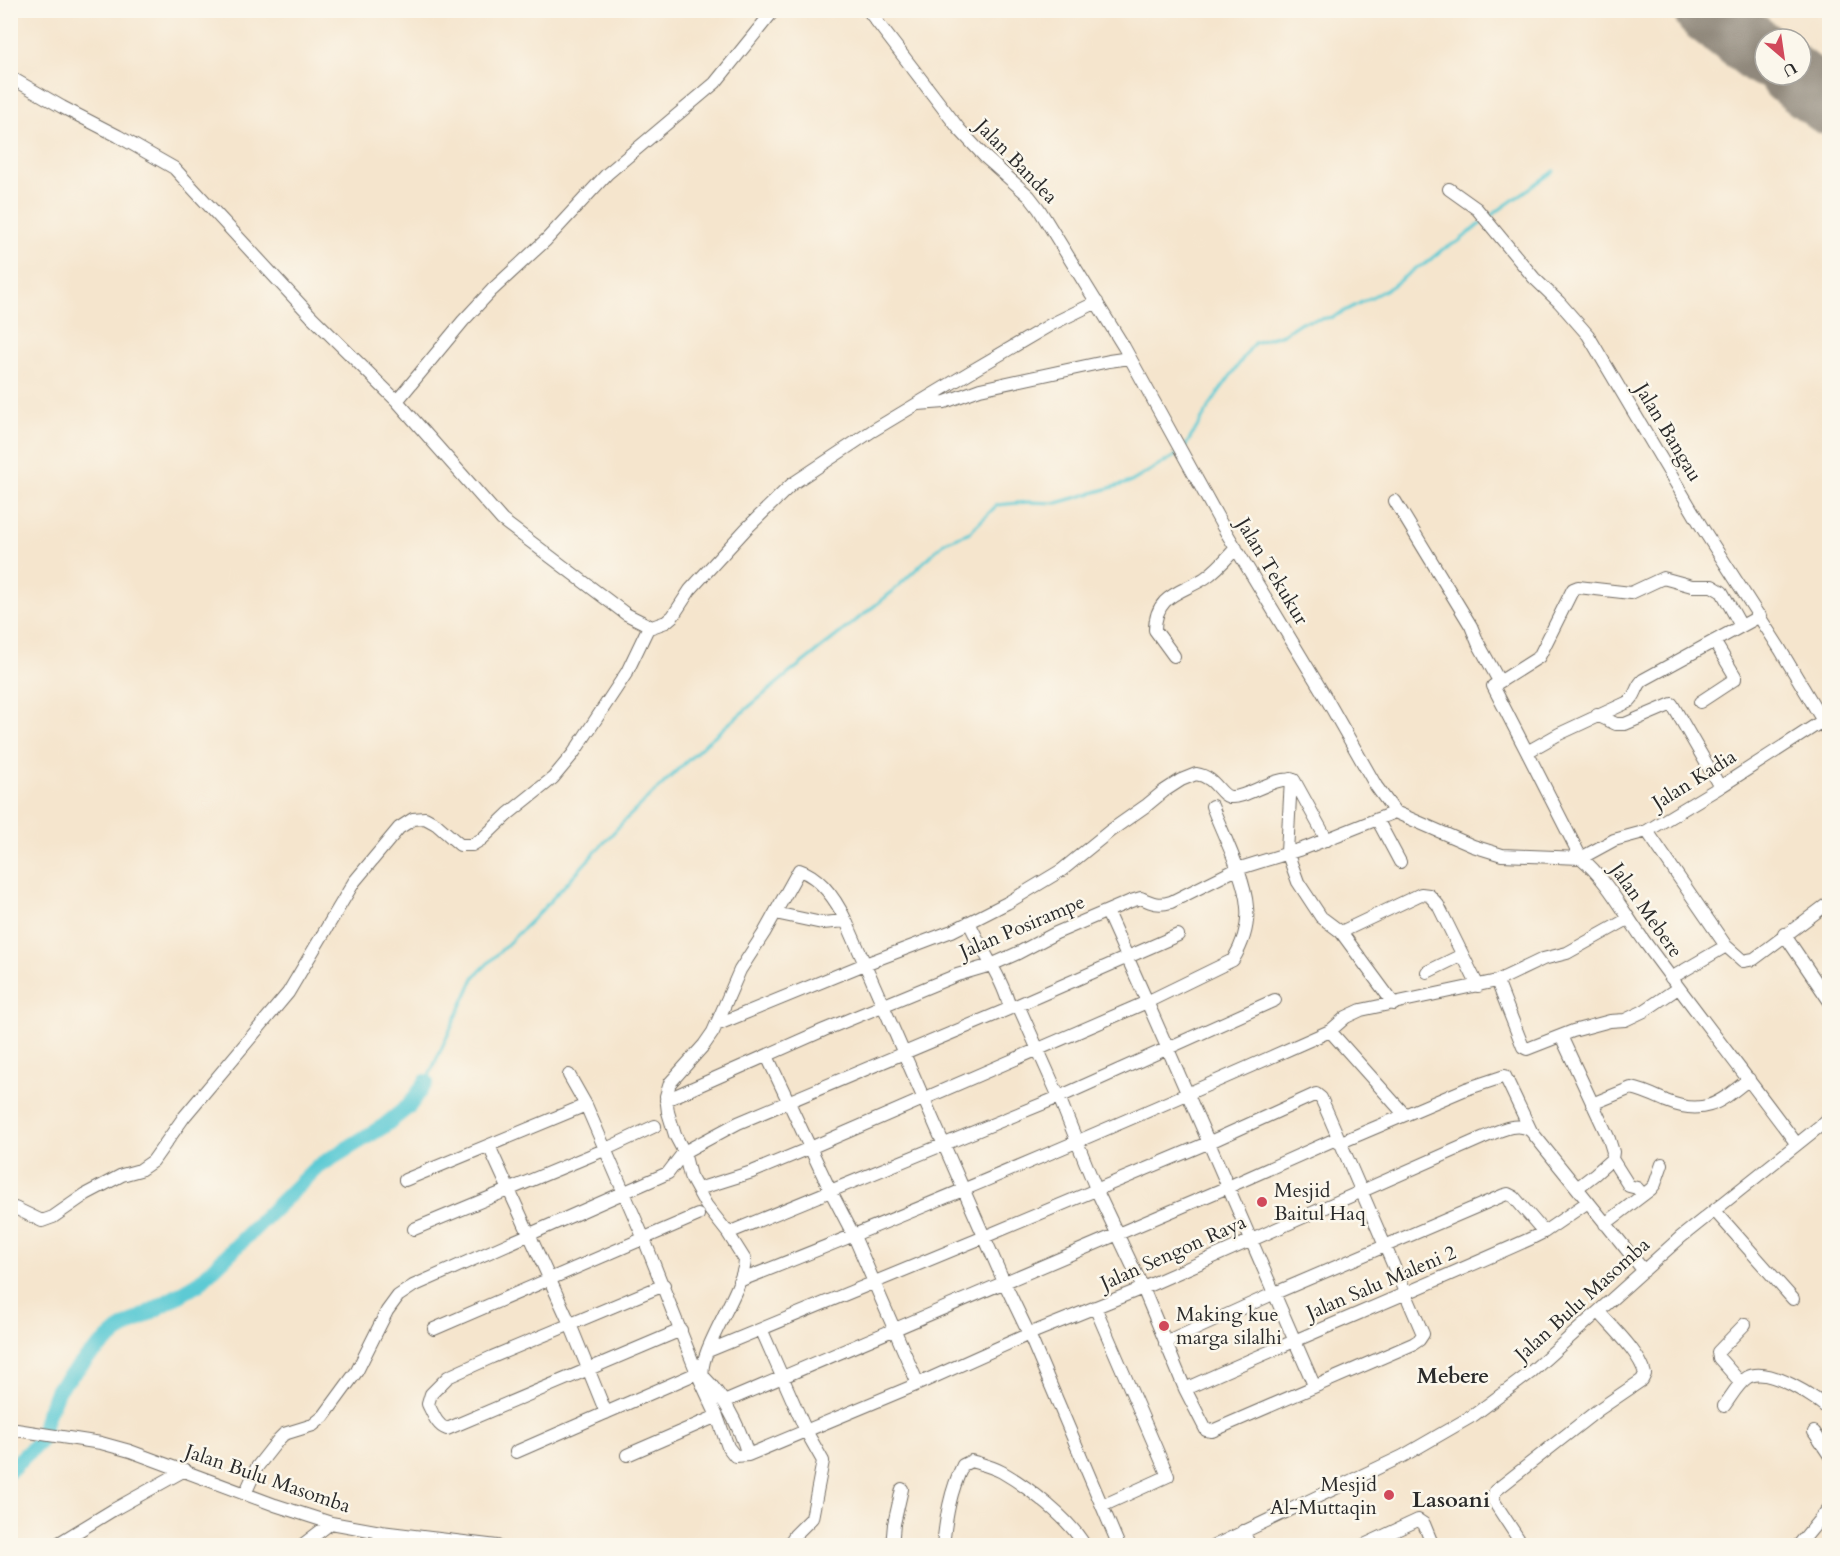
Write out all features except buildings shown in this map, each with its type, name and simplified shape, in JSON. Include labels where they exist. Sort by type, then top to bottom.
[{"type":"street","points":[[397,401],[463,321],[492,290],[546,240],[607,174],[715,82],[774,10]]},
{"type":"street","name":"Jalan Bandea","points":[[868,10],[958,129],[1035,203],[1127,353]]},
{"type":"street","points":[[10,77],[171,165],[311,316],[370,377],[397,401],[502,520],[626,614],[649,626],[659,626],[666,622],[690,590],[792,484],[917,404],[1050,325],[1097,302]]},
{"type":"street","name":"Jalan Bangau","points":[[1449,189],[1477,209],[1534,278],[1588,335],[1697,518],[1826,718],[1830,737]]},
{"type":"street","points":[[917,404],[945,402],[1014,381],[1109,361],[1127,353]]},
{"type":"street","name":"Jalan Tekukur","points":[[1127,353],[1236,548],[1376,786],[1395,812]]},
{"type":"street","points":[[1395,501],[1471,626],[1499,681]]},
{"type":"street","points":[[1174,656],[1155,630],[1157,614],[1170,596],[1207,577],[1236,548]]},
{"type":"street","points":[[1581,858],[1493,687],[1539,657],[1573,589],[1578,587],[1631,592],[1663,578],[1692,586],[1712,586],[1722,592],[1742,626]]},
{"type":"street","points":[[1527,752],[1632,699],[1638,684],[1643,680],[1760,616]]},
{"type":"street","points":[[10,1209],[15,1208],[42,1221],[53,1217],[86,1194],[122,1175],[140,1170],[153,1161],[184,1117],[288,993],[354,882],[399,828],[413,819],[425,818],[436,824],[460,845],[472,845],[482,839],[508,814],[553,778],[573,754],[627,672],[649,626]]},
{"type":"street","points":[[1701,702],[1735,680],[1735,676],[1714,641]]},
{"type":"street","points":[[1597,715],[1616,724],[1625,724],[1672,704],[1720,787]]},
{"type":"street","name":"Jalan Kadia","points":[[1581,858],[1614,840],[1647,831],[1826,718]]},
{"type":"street","points":[[716,1025],[920,944],[1032,890],[1110,831],[1189,776],[1196,774],[1212,779],[1229,797],[1271,783],[1291,779],[1296,781],[1327,840]]},
{"type":"street","points":[[1291,779],[1287,852],[1298,882],[1320,917],[1341,932],[1394,1004]]},
{"type":"street","points":[[698,1189],[752,1172],[810,1148],[1147,1002],[1233,960],[1245,932],[1247,908],[1237,869],[1212,806]]},
{"type":"street","name":"Jalan Posirampe","points":[[666,1100],[963,972],[991,965],[1138,898],[1152,904],[1171,902],[1237,869],[1327,840],[1395,812]]},
{"type":"street","name":"Jalan Mebere","points":[[1395,812],[1473,846],[1502,855],[1581,858],[1599,876],[1675,983],[1796,1143]]},
{"type":"street","points":[[1377,819],[1400,862]]},
{"type":"street","points":[[1647,831],[1726,946],[1741,960],[1754,959],[1784,934],[1830,902]]},
{"type":"street","points":[[569,1075],[586,1105],[664,1285],[697,1373],[731,1452],[735,1456],[748,1455],[739,1425],[701,1372],[739,1281],[745,1260],[706,1205],[690,1176],[684,1152],[673,1130],[666,1100],[670,1083],[704,1045],[716,1025],[740,970],[753,952],[799,870],[827,890],[846,921],[882,1007],[1029,1334],[1119,1545]]},
{"type":"street","points":[[1341,932],[1395,905],[1426,894],[1438,905],[1478,986]]},
{"type":"street","points":[[1107,912],[1210,1142],[1314,1385]]},
{"type":"street","points":[[776,913],[822,923],[846,921]]},
{"type":"street","points":[[739,1281],[854,1236],[1077,1143],[1330,1030],[1361,1010],[1497,981],[1543,959],[1566,953],[1628,919]]},
{"type":"street","points":[[708,1352],[1096,1189],[1210,1142],[1316,1094],[1321,1098],[1423,1334],[1419,1340],[1209,1431],[1206,1430],[1185,1389],[1119,1234],[1096,1189],[1059,1097],[1037,1050],[980,947],[969,922]]},
{"type":"street","points":[[1784,934],[1830,1002]]},
{"type":"street","points":[[245,1494],[258,1467],[284,1434],[314,1425],[324,1416],[357,1371],[387,1311],[398,1296],[413,1286],[668,1173],[684,1152],[738,1123],[1178,935]]},
{"type":"street","points":[[1497,981],[1525,1049],[1566,1033],[1625,1020],[1644,1011],[1675,983],[1726,946]]},
{"type":"street","points":[[1427,972],[1462,955]]},
{"type":"street","points":[[728,1233],[1059,1097],[1275,1000]]},
{"type":"street","points":[[1330,1030],[1405,1115]]},
{"type":"street","points":[[1561,1036],[1613,1152],[1612,1158],[1577,1188]]},
{"type":"street","points":[[767,1056],[854,1236],[918,1384]]},
{"type":"street","points":[[724,1402],[1339,1141],[1466,1089],[1506,1076],[1532,1131],[1644,1271]]},
{"type":"street","points":[[1592,1104],[1631,1088],[1679,1106],[1700,1108],[1724,1099],[1749,1079]]},
{"type":"street","points":[[405,1180],[586,1105]]},
{"type":"street","name":"Jalan Bulu Masomba","points":[[1214,1545],[1403,1456],[1481,1410],[1530,1373],[1644,1271],[1796,1143],[1830,1118]]},
{"type":"street","points":[[414,1229],[604,1150],[655,1126]]},
{"type":"street","name":"Jalan Sengon Raya","points":[[748,1455],[918,1384],[1029,1334],[1143,1288],[1505,1129],[1521,1126],[1532,1131]]},
{"type":"street","points":[[489,1146],[570,1324],[606,1413]]},
{"type":"street","points":[[1612,1158],[1629,1186],[1636,1188],[1643,1195]]},
{"type":"street","points":[[1605,1224],[1655,1184],[1662,1164]]},
{"type":"street","points":[[1165,1343],[1496,1197],[1508,1194],[1514,1197],[1544,1232]]},
{"type":"street","name":"Jalan Salu Maleni 2","points":[[1185,1389],[1294,1340],[1406,1295],[1544,1232],[1588,1202]]},
{"type":"street","points":[[1715,1211],[1793,1299]]},
{"type":"street","points":[[434,1329],[698,1215]]},
{"type":"street","points":[[664,1285],[448,1377],[431,1395],[429,1404],[442,1428],[447,1430],[681,1330]]},
{"type":"street","points":[[1095,1307],[1168,1476],[1102,1506]]},
{"type":"street","points":[[1523,1545],[1493,1500],[1495,1491],[1598,1410],[1642,1380],[1645,1374],[1639,1360],[1599,1312]]},
{"type":"street","points":[[1741,1383],[1719,1358],[1718,1352],[1745,1324]]},
{"type":"street","points":[[762,1330],[806,1431],[823,1461],[812,1518],[788,1545]]},
{"type":"street","points":[[516,1452],[697,1373]]},
{"type":"street","points":[[1724,1406],[1741,1383],[1753,1375],[1766,1375],[1812,1396],[1830,1411]]},
{"type":"street","points":[[627,1455],[717,1416]]},
{"type":"street","name":"Jalan Bulu Masomba","points":[[10,1429],[65,1436],[130,1451],[331,1523],[381,1532],[497,1545]]},
{"type":"street","points":[[1814,1432],[1830,1456]]},
{"type":"street","points":[[943,1545],[948,1505],[963,1465],[971,1461],[1002,1472],[1035,1495],[1064,1520],[1085,1545]]},
{"type":"street","points":[[54,1545],[185,1470]]},
{"type":"street","points":[[892,1545],[902,1489]]},
{"type":"street","points":[[1798,1545],[1830,1507]]},
{"type":"street","points":[[1362,1545],[1418,1520],[1424,1524],[1433,1545]]},
{"type":"street","points":[[302,1545],[331,1523]]},
{"type":"street","points":[[1244,1531],[1250,1545]]},
{"type":"street","points":[[377,1545],[381,1532]]},
{"type":"waterway","points":[[1489,217],[1554,171]]},
{"type":"waterway","points":[[1185,447],[1216,396],[1254,343],[1283,334],[1301,322],[1333,317],[1391,287],[1443,249],[1459,241],[1484,221]]},
{"type":"waterway","points":[[426,1082],[475,976],[541,911],[623,822],[707,742],[892,592],[945,542],[970,532],[997,505],[1028,502],[1057,503],[1131,482],[1178,454]]},
{"type":"waterway","points":[[10,1470],[40,1441],[46,1418],[58,1389],[88,1357],[118,1331],[198,1284],[317,1167],[384,1126],[409,1106],[426,1082]]},
{"type":"runway","points":[[1705,10],[1753,47]]},
{"type":"runway","points":[[1807,87],[1830,104]]},
{"type":"place","name":"Mesjid Baitul Haq","points":[[1262,1202]]},
{"type":"place","name":"Making kue marga silalhi","points":[[1164,1326]]},
{"type":"place","name":"Mesjid Al-Muttaqin","points":[[1389,1495]]},
{"type":"district","name":"Mebere","points":[[1453,1375]]},
{"type":"district","name":"Lasoani","points":[[1451,1499]]}]
